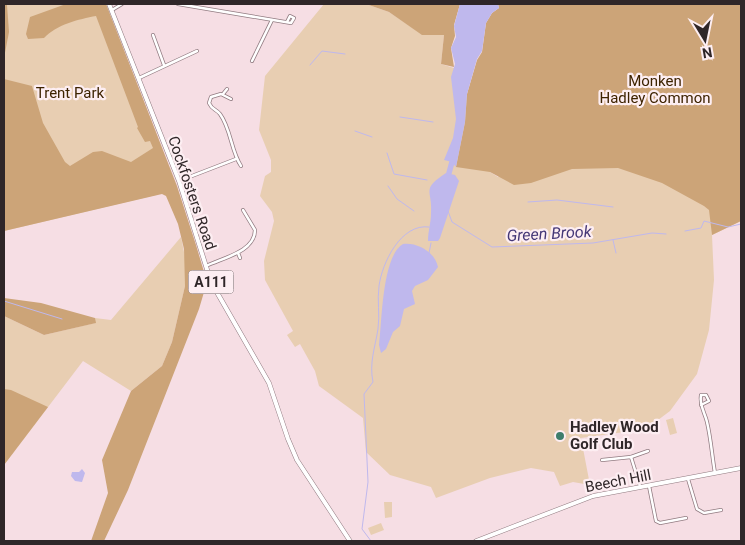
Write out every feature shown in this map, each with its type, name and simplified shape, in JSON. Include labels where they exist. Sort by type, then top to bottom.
[{"type":"main road","name":"Cockfosters Road","points":[[110,4],[179,181],[205,267],[223,305],[269,383],[297,460],[349,540]]},
{"type":"main road","name":"Beech Hill","points":[[476,541],[593,496],[688,480],[741,468]]},
{"type":"street","points":[[112,10],[122,4]]},
{"type":"street","points":[[178,4],[287,22]]},
{"type":"street","points":[[252,61],[272,20]]},
{"type":"street","points":[[153,36],[164,65]]},
{"type":"street","points":[[138,78],[197,51]]},
{"type":"street","points":[[227,89],[224,94],[211,97],[209,103],[221,115],[236,158],[241,166]]},
{"type":"street","points":[[224,94],[231,99]]},
{"type":"street","points":[[179,181],[236,158]]},
{"type":"street","points":[[205,267],[238,253],[252,240],[255,233],[244,210]]},
{"type":"street","points":[[238,253],[240,258]]},
{"type":"street","points":[[701,405],[709,401],[706,395],[701,396],[701,405],[707,420],[716,474]]},
{"type":"street","points":[[602,460],[631,457],[648,451]]},
{"type":"street","points":[[631,457],[640,488]]},
{"type":"street","points":[[688,480],[697,509],[704,513],[721,510]]},
{"type":"street","points":[[649,486],[656,521],[686,518]]},
{"type":"green space","name":"Trent Park","points":[[4,4],[106,4],[158,138],[153,148],[156,195],[4,231]]},
{"type":"green space","points":[[4,4],[7,5],[9,32],[4,58]]},
{"type":"green space","points":[[66,4],[106,4],[177,186],[207,282],[199,309],[128,490],[104,541],[91,541],[108,493],[102,460],[131,391],[162,366],[172,342],[185,286],[184,249],[178,224],[166,196],[162,194],[4,231],[4,79],[32,86],[43,123],[65,162],[70,166],[93,152],[102,151],[131,162],[153,148],[150,141],[145,142],[137,128],[96,16],[61,26],[44,38],[28,39],[26,34],[30,17]]},
{"type":"green space","points":[[324,4],[366,4],[389,12],[422,34],[444,35],[441,64],[454,68],[459,72],[490,172],[498,177],[576,85],[741,221],[712,235],[714,280],[709,330],[697,374],[670,411],[646,429],[581,438],[590,485],[573,482],[560,486],[554,472],[531,468],[490,478],[436,498],[431,487],[390,475],[366,452],[363,418],[319,386],[315,371],[300,344],[295,347],[287,335],[293,331],[265,280],[264,261],[274,221],[272,212],[260,196],[265,176],[271,172],[271,160],[259,130],[265,76]]},
{"type":"green space","points":[[366,4],[460,4],[454,25],[455,36],[451,48],[454,67],[441,64],[444,35],[422,35],[389,12]]},
{"type":"green space","name":"Monken Hadley Common","points":[[498,4],[741,4],[741,221],[712,235],[709,210],[704,206],[662,183],[618,168],[572,169],[531,183],[514,185],[490,172],[456,167],[465,122],[467,94],[477,60],[482,52],[486,23],[492,13],[499,8]]},
{"type":"green space","points":[[181,237],[186,262],[185,286],[172,342],[162,366],[131,391],[83,361],[4,465],[4,316],[44,335],[95,323],[95,318],[111,320]]},
{"type":"green space","points":[[4,298],[41,303],[95,318],[96,323],[44,335],[4,316]]},
{"type":"green space","points":[[4,389],[11,390],[48,407],[4,465]]},
{"type":"green space","points":[[673,418],[677,433],[670,435],[666,420]]},
{"type":"green space","points":[[384,502],[392,502],[392,517],[385,518]]},
{"type":"green space","points":[[381,523],[384,530],[371,535],[368,528]]},
{"type":"shaded area","points":[[460,4],[498,4],[499,8],[492,13],[486,23],[482,51],[477,59],[467,94],[465,122],[456,167],[452,162],[444,160],[453,138],[456,119],[451,77],[455,64],[451,48],[456,37],[454,26]]},
{"type":"shaded area","points":[[446,173],[455,175],[459,181],[440,238],[438,241],[428,241],[431,217],[430,187]]},
{"type":"shaded area","points":[[403,244],[419,246],[425,249],[433,257],[438,267],[428,280],[415,286],[412,291],[415,304],[404,309],[400,326],[393,332],[386,349],[381,353],[379,345],[382,306],[387,275],[396,251]]},
{"type":"shaded area","points":[[82,469],[85,473],[82,482],[75,481],[71,476],[72,472],[79,472]]},
{"type":"waterway","points":[[310,65],[322,51],[345,54]]},
{"type":"waterway","points":[[400,117],[433,122]]},
{"type":"waterway","points":[[355,131],[372,137]]},
{"type":"waterway","points":[[387,153],[394,174],[427,180]]},
{"type":"waterway","points":[[449,173],[452,162]]},
{"type":"waterway","points":[[388,186],[397,199],[414,211]]},
{"type":"waterway","points":[[528,202],[557,200],[613,207]]},
{"type":"waterway","name":"Green Brook","points":[[448,211],[452,222],[492,247],[593,243],[652,233],[666,234]]},
{"type":"waterway","name":"Green Brook","points":[[685,231],[701,228],[704,221],[728,227],[741,224]]},
{"type":"waterway","points":[[371,541],[362,529],[368,482],[364,394],[373,382],[372,362],[379,324],[379,286],[384,267],[395,246],[410,231],[419,227],[429,227]]},
{"type":"waterway","points":[[613,240],[616,253]]},
{"type":"waterway","points":[[429,253],[431,243]]},
{"type":"waterway","points":[[4,301],[62,319]]},
{"type":"place","name":"Hadley Wood Golf Club","points":[[560,436]]}]
